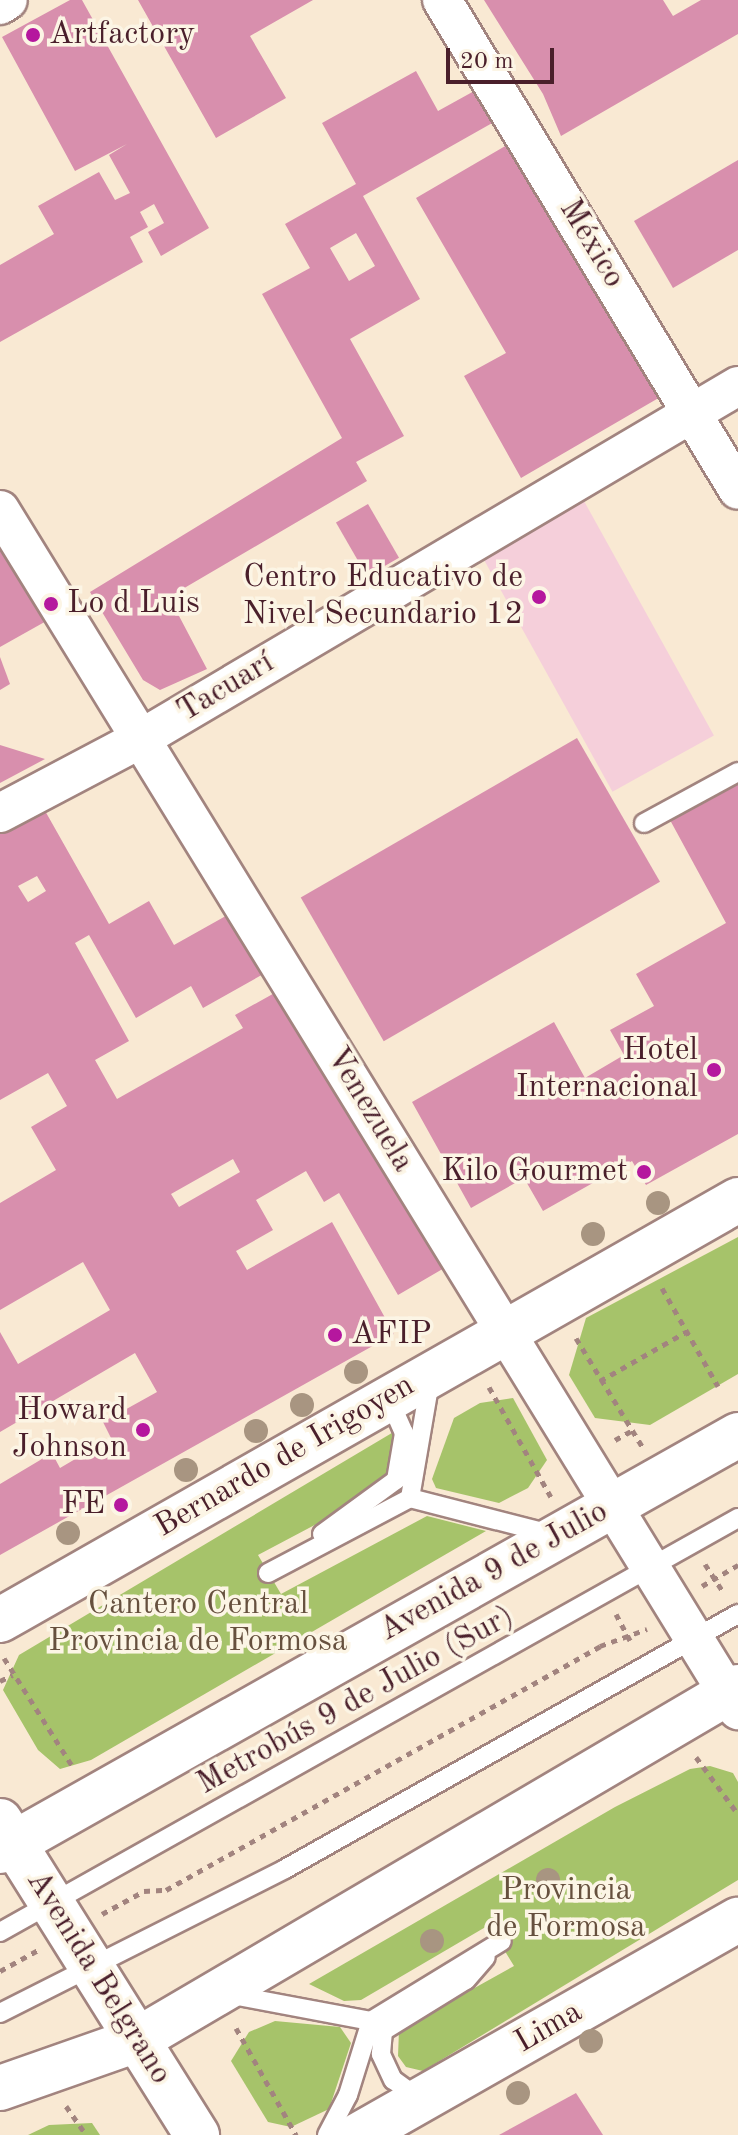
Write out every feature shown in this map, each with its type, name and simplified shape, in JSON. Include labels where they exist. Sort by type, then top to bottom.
[{"type":"main road","name":"Bernardo de Irigoyen","points":[[0,1620],[738,1200]]},
{"type":"main road","name":"Avenida 9 de Julio","points":[[5,1839],[102,1795],[738,1435]]},
{"type":"main road","points":[[0,2088],[137,2040],[735,1696]]},
{"type":"main road","name":"Avenida Belgrano","points":[[5,1839],[61,1919],[197,2135]]},
{"type":"main road","name":"Lima","points":[[359,2135],[738,1920]]},
{"type":"street","points":[[0,5],[8,0]]},
{"type":"street","name":"México","points":[[442,0],[738,490]]},
{"type":"street","name":"Tacuarí","points":[[0,813],[142,738],[738,386]]},
{"type":"street","name":"Venezuela","points":[[0,510],[649,1569],[684,1625],[735,1696]]},
{"type":"lane","points":[[644,823],[738,772]]},
{"type":"lane","points":[[410,1498],[431,1374]]},
{"type":"lane","points":[[389,1399],[404,1433],[396,1480],[268,1573],[410,1498],[556,1536]]},
{"type":"lane","name":"Metrobús 9 de Julio (Sur)","points":[[0,1932],[61,1919],[148,1853],[738,1518]]},
{"type":"lane","points":[[0,2013],[184,1923],[684,1625],[738,1614]]},
{"type":"lane","points":[[327,2135],[348,2095],[371,2021],[502,1941],[466,1980],[383,2031],[381,2054],[393,2080],[422,2101]]},
{"type":"lane","points":[[221,1992],[371,2021]]},
{"type":"path","points":[[658,1280],[718,1386]]},
{"type":"path","points":[[600,1381],[686,1332]]},
{"type":"path","points":[[0,1971],[61,1919],[144,1891],[166,1890],[600,1646],[684,1625],[712,1577],[738,1565]]},
{"type":"path","points":[[0,1650],[65,1760],[102,1795]]},
{"type":"path","points":[[0,1681],[13,1675]]},
{"type":"path","points":[[148,1853],[184,1923]]},
{"type":"path","points":[[221,1992],[296,2135]]},
{"type":"shaded area","points":[[584,501],[714,735],[612,792],[483,557]]},
{"type":"green space","points":[[738,1237],[738,1374],[650,1425],[595,1418],[569,1375],[586,1318]]},
{"type":"green space","points":[[513,1398],[547,1460],[528,1488],[499,1503],[436,1488],[432,1479],[454,1418],[480,1403]]},
{"type":"green space","name":"Cantero Central Provincia de Formosa","points":[[407,1424],[395,1470],[377,1492],[258,1555],[281,1594],[427,1516],[486,1531],[91,1760],[60,1769],[38,1750],[3,1690],[19,1655]]},
{"type":"green space","name":"Provincia de Formosa","points":[[710,1766],[733,1773],[738,1782],[738,1880],[423,2071],[406,2067],[398,2056],[399,2030],[514,1966],[489,1925],[361,2000],[344,2001],[309,1984],[615,1807],[690,1769]]},
{"type":"green space","points":[[275,2021],[340,2027],[351,2043],[329,2109],[291,2127],[268,2122],[231,2061],[249,2032]]},
{"type":"green space","points":[[92,2123],[100,2135],[28,2135],[49,2125]]},
{"type":"building","points":[[70,0],[82,0],[209,228],[161,256],[148,232],[164,223],[154,204],[140,212],[148,227],[130,237],[143,262],[0,342],[0,265],[54,234],[38,206],[99,172],[115,200],[130,193],[109,155],[127,144],[75,171],[2,37]]},
{"type":"building","points":[[138,0],[313,0],[250,36],[286,98],[216,138]]},
{"type":"building","points":[[484,0],[663,0],[673,16],[701,0],[738,0],[738,34],[561,136],[543,94]]},
{"type":"building","points":[[416,71],[438,111],[476,90],[494,122],[363,196],[420,299],[350,339],[404,436],[356,462],[367,481],[169,597],[207,669],[160,690],[143,680],[90,592],[342,438],[262,294],[310,268],[285,224],[356,184],[322,123]],"holes":[[[356,233],[375,266],[349,281],[330,248]]]},
{"type":"building","points":[[512,142],[662,396],[521,478],[464,376],[506,353],[416,198]]},
{"type":"building","points":[[738,160],[738,250],[673,288],[634,221]]},
{"type":"building","points":[[368,504],[399,558],[367,576],[336,522]]},
{"type":"building","points":[[0,529],[57,615],[0,647]]},
{"type":"building","points":[[0,657],[10,684],[0,690]]},
{"type":"building","points":[[577,738],[660,882],[384,1041],[301,898]]},
{"type":"building","points":[[0,745],[45,759],[0,783]]},
{"type":"building","points":[[738,782],[738,1134],[646,1185],[632,1161],[543,1211],[524,1178],[471,1208],[412,1102],[554,1022],[585,1078],[624,1055],[610,1030],[654,1006],[636,974],[726,923],[670,820]]},
{"type":"building","points":[[44,809],[109,924],[149,901],[174,945],[240,908],[274,968],[203,1008],[191,986],[136,1018],[89,935],[75,943],[129,1041],[95,1060],[117,1099],[243,1028],[235,1015],[287,986],[446,1267],[398,1295],[339,1193],[324,1202],[306,1171],[256,1200],[273,1230],[236,1251],[247,1270],[332,1222],[394,1334],[0,1555],[0,1484],[52,1453],[60,1468],[111,1438],[103,1422],[157,1392],[135,1353],[0,1432],[0,1332],[18,1364],[110,1310],[83,1262],[0,1310],[0,1203],[56,1170],[31,1127],[67,1106],[48,1073],[0,1100],[0,834]],"holes":[[[37,876],[46,891],[28,902],[18,886]],[[233,1159],[240,1172],[179,1207],[171,1194]]]},
{"type":"building","points":[[576,2093],[603,2135],[499,2135]]},
{"type":"place","name":"Artfactory","points":[[33,35]]},
{"type":"place","name":"Centro Educativo de Nivel Secundario 12","points":[[539,597]]},
{"type":"place","name":"Lo d Luis","points":[[51,604]]},
{"type":"place","name":"Hotel Internacional","points":[[714,1070]]},
{"type":"place","name":"Kilo Gourmet","points":[[644,1172]]},
{"type":"place","name":"AFIP","points":[[335,1335]]},
{"type":"place","name":"Howard Johnson","points":[[143,1430]]},
{"type":"place","name":"FE","points":[[121,1505]]}]
